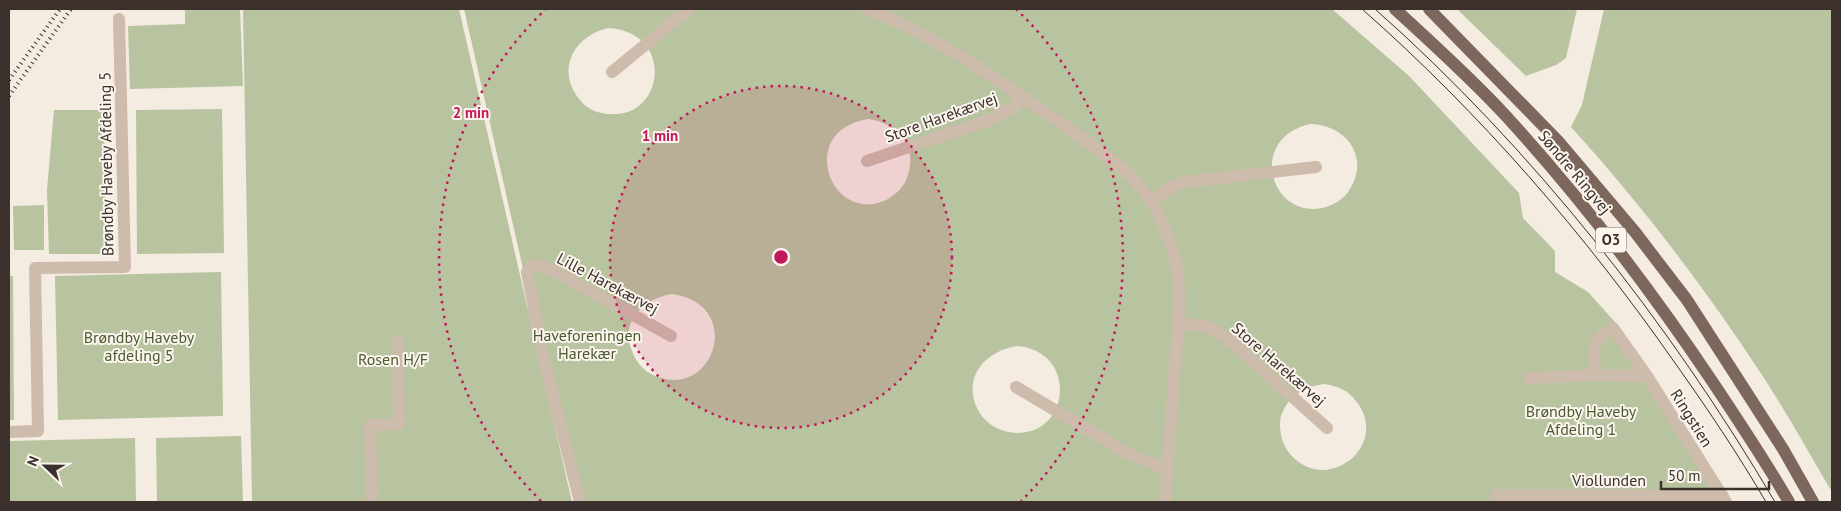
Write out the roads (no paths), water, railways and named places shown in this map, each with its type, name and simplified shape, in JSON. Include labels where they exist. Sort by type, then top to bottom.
[{"type":"main road","name":"Søndre Ringvej","points":[[1395,9],[1505,115],[1614,243],[1670,318],[1766,461],[1789,502]]},
{"type":"main road","name":"Søndre Ringvej","points":[[1428,9],[1558,141],[1634,232],[1687,300],[1783,449],[1813,502]]},
{"type":"street","points":[[612,72],[689,9]]},
{"type":"street","name":"Store Harekærvej","points":[[867,9],[896,14],[1023,97],[1100,151],[1125,172],[1151,200],[1168,241],[1178,275],[1178,323],[1166,502]]},
{"type":"street","name":"Brøndby Haveby Afdeling 5","points":[[9,432],[38,431],[35,268],[125,267],[119,18]]},
{"type":"street","name":"Store Harekærvej","points":[[867,161],[989,120],[1015,106],[1023,97]]},
{"type":"street","points":[[1151,200],[1173,186],[1184,182],[1316,167]]},
{"type":"street","name":"Lille Harekærvej","points":[[580,502],[544,360],[527,272],[529,268],[532,265],[544,267],[558,273],[671,336]]},
{"type":"street","name":"Store Harekærvej","points":[[1178,323],[1209,327],[1226,337],[1327,428]]},
{"type":"street","name":"Ringstien","points":[[1596,375],[1593,354],[1594,345],[1602,334],[1613,328],[1647,376],[1725,499]]},
{"type":"street","points":[[372,502],[370,425],[400,424],[398,342]]},
{"type":"street","points":[[1530,378],[1596,375],[1647,376]]},
{"type":"street","points":[[1016,388],[1129,454],[1163,468],[1168,468]]},
{"type":"street","name":"Viollunden","points":[[1496,496],[1725,499]]},
{"type":"tram line","points":[[1362,9],[1448,90],[1568,222],[1641,315],[1675,363],[1722,431],[1766,502]]},
{"type":"tram line","points":[[1375,9],[1489,119],[1594,240],[1690,369],[1734,435],[1775,502]]},
{"type":"railway","points":[[9,80],[60,9]]},
{"type":"railway","points":[[9,96],[71,9]]},
{"type":"park label","name":"Haveforeningen Harekær","points":[[587,344]]},
{"type":"park label","name":"Brøndby Haveby afdeling 5","points":[[139,346]]},
{"type":"park label","name":"Rosen H/F","points":[[393,359]]},
{"type":"park label","name":"Brøndby Haveby Afdeling 1","points":[[1581,420]]}]
